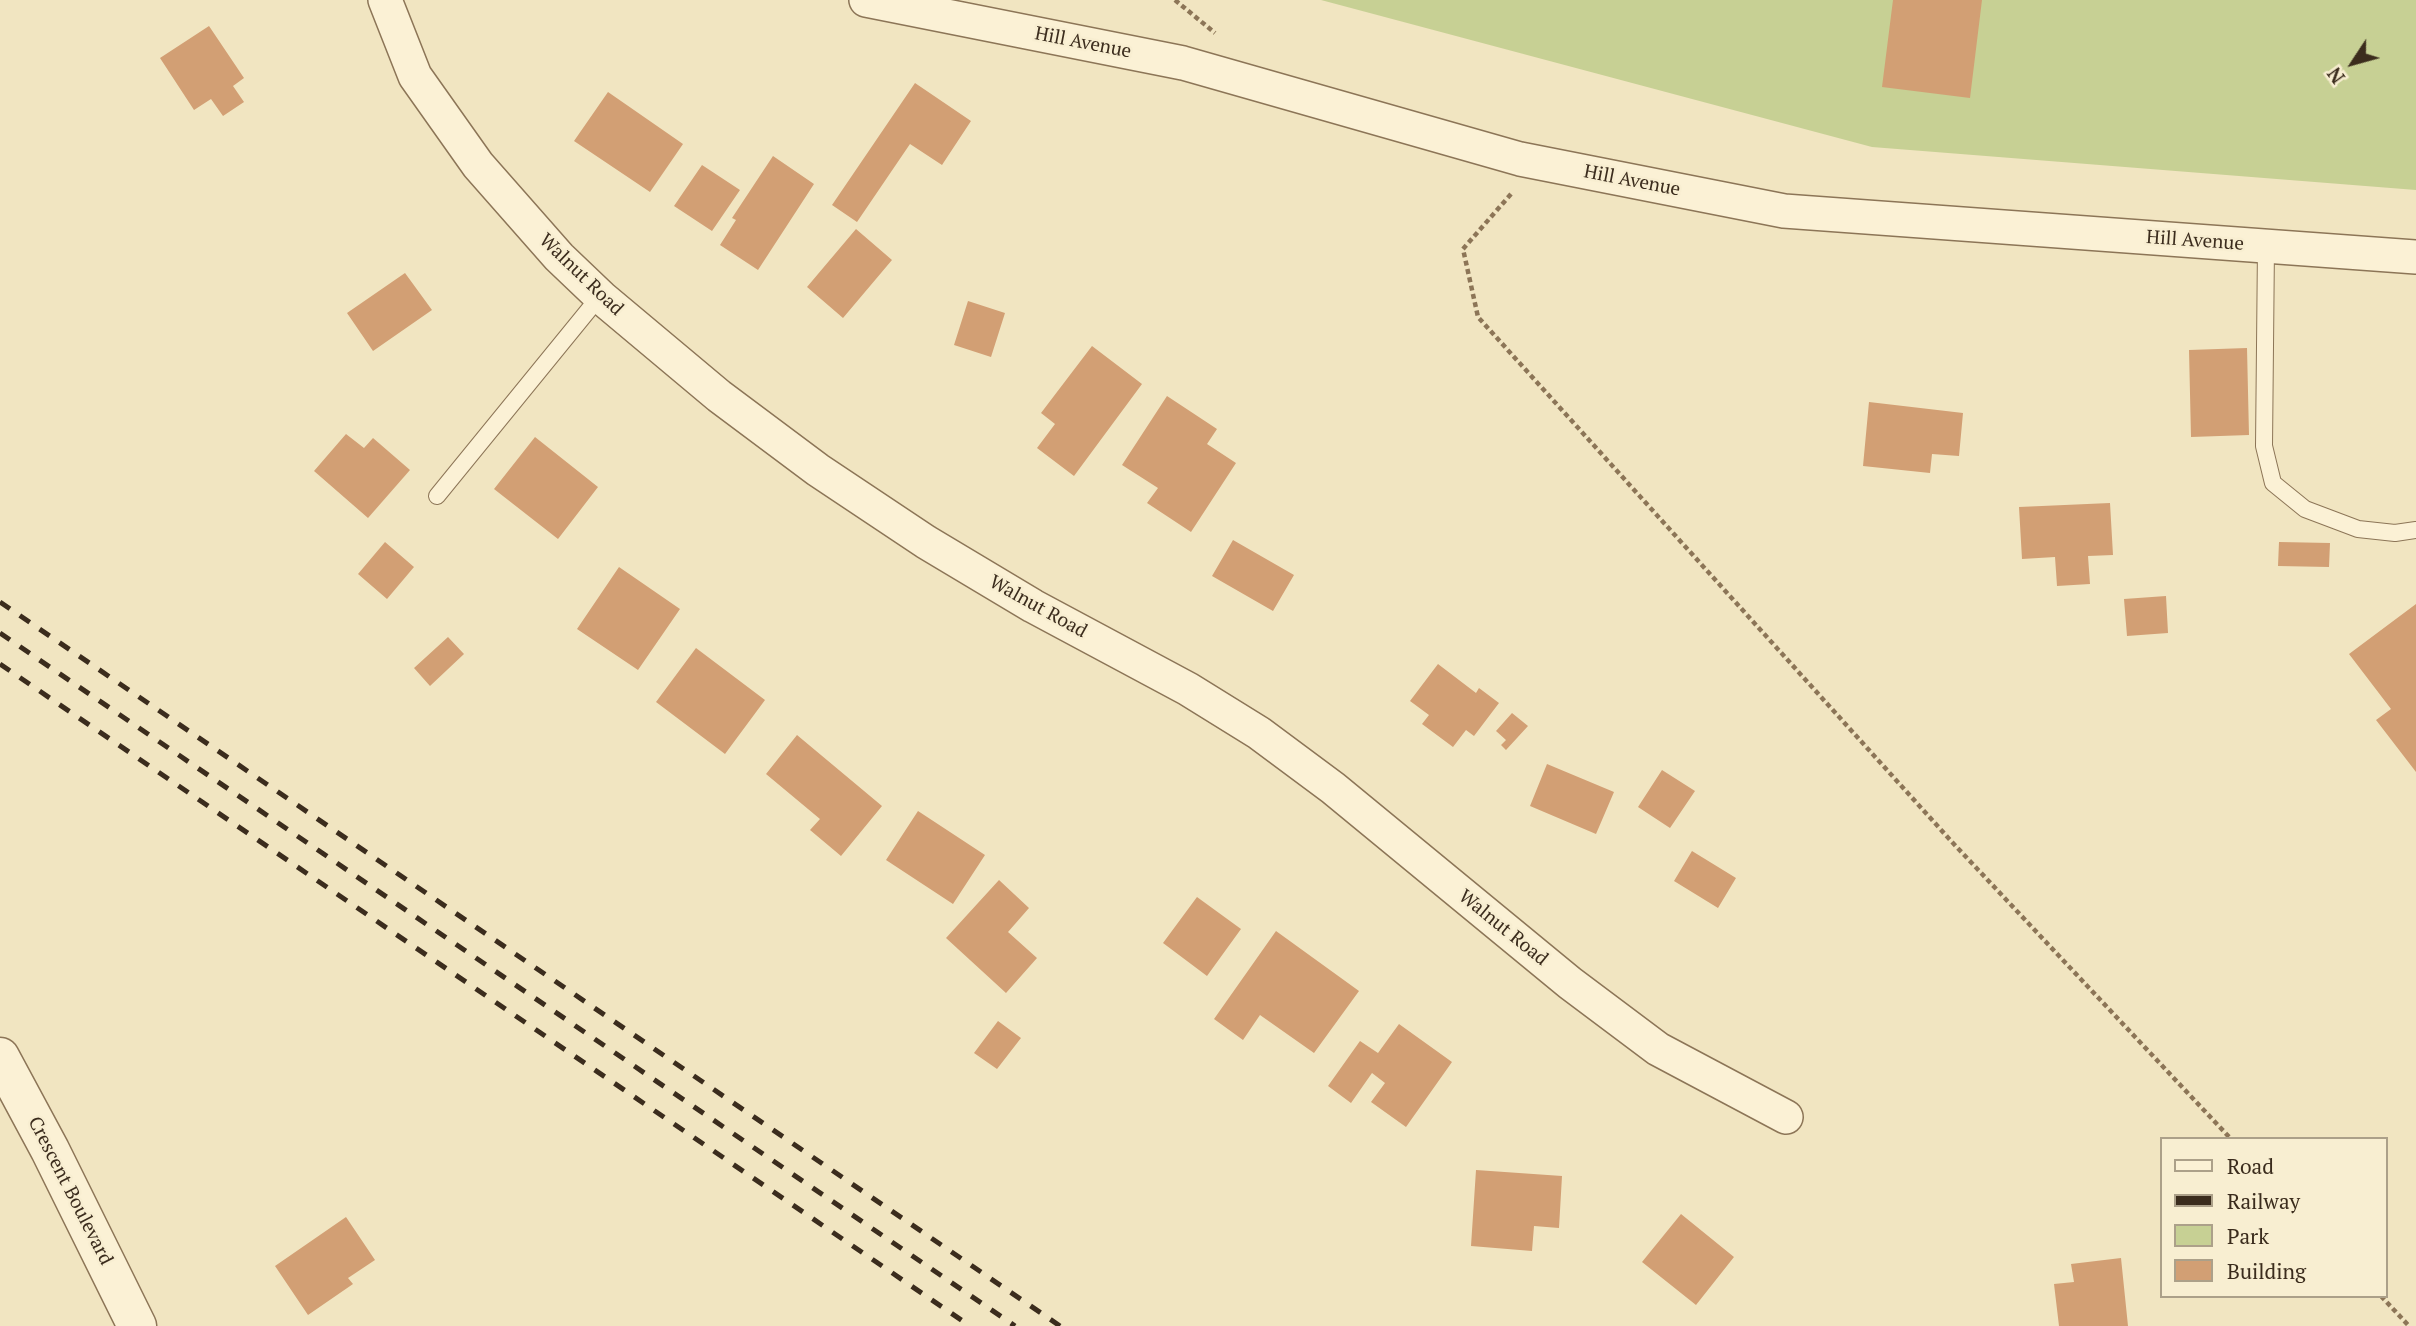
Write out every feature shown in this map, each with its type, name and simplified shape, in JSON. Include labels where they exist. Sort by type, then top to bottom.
[{"type":"street","name":"Walnut Road","points":[[385,0],[415,76],[447,124],[522,218],[600,296],[719,396],[818,470],[926,542],[1034,606],[1188,689],[1259,733],[1333,788],[1570,983],[1658,1049],[1786,1117]]},
{"type":"street","name":"Hill Avenue","points":[[866,0],[1183,63],[1521,159],[1784,211],[2416,257]]},
{"type":"street","name":"Crescent Boulevard","points":[[0,1057],[50,1150],[137,1326]]},
{"type":"lane","points":[[2266,246],[2264,446],[2273,484],[2305,509],[2358,529],[2395,533],[2416,530]]},
{"type":"lane","points":[[437,496],[600,296]]},
{"type":"path","points":[[1521,159],[1510,196],[1463,248],[1478,317],[1952,842],[2229,1137]]},
{"type":"path","points":[[2383,1298],[2409,1326]]},
{"type":"green space","points":[[1321,0],[2416,0],[2416,190],[1872,147]]},
{"type":"building","points":[[1893,0],[1982,0],[1970,98],[1882,87]]},
{"type":"building","points":[[209,26],[244,78],[233,86],[244,102],[223,116],[211,99],[194,110],[160,58]]},
{"type":"building","points":[[915,83],[971,121],[942,165],[910,144],[857,222],[832,205]]},
{"type":"building","points":[[608,92],[683,144],[650,192],[574,141]]},
{"type":"building","points":[[773,156],[814,184],[758,270],[720,245],[736,220],[732,218]]},
{"type":"building","points":[[702,165],[740,190],[712,231],[674,206]]},
{"type":"building","points":[[856,229],[892,260],[843,318],[807,287]]},
{"type":"building","points":[[405,273],[432,310],[373,351],[347,313]]},
{"type":"building","points":[[968,301],[1005,313],[991,357],[954,345]]},
{"type":"building","points":[[1092,346],[1142,384],[1074,476],[1037,448],[1055,424],[1041,413]]},
{"type":"building","points":[[2247,348],[2249,435],[2191,437],[2189,350]]},
{"type":"building","points":[[1167,396],[1217,429],[1207,444],[1236,463],[1191,532],[1147,503],[1158,488],[1122,465]]},
{"type":"building","points":[[1869,402],[1963,413],[1959,456],[1932,454],[1930,473],[1863,466]]},
{"type":"building","points":[[346,434],[364,448],[373,438],[410,470],[368,518],[314,471]]},
{"type":"building","points":[[535,437],[598,487],[558,539],[494,489]]},
{"type":"building","points":[[2110,503],[2113,555],[2088,556],[2090,584],[2057,586],[2055,557],[2022,559],[2019,507]]},
{"type":"building","points":[[1233,540],[1294,575],[1273,611],[1212,576]]},
{"type":"building","points":[[385,542],[414,567],[387,599],[358,574]]},
{"type":"building","points":[[2279,542],[2330,543],[2329,567],[2278,566]]},
{"type":"building","points":[[619,567],[680,609],[638,670],[577,629]]},
{"type":"building","points":[[2166,596],[2168,633],[2127,636],[2124,599]]},
{"type":"building","points":[[2416,604],[2416,772],[2376,720],[2391,709],[2349,654]]},
{"type":"building","points":[[448,637],[464,654],[430,686],[414,668]]},
{"type":"building","points":[[696,648],[765,700],[725,754],[656,702]]},
{"type":"building","points":[[1438,664],[1476,693],[1479,688],[1499,703],[1474,736],[1466,730],[1453,747],[1422,724],[1429,715],[1410,701]]},
{"type":"building","points":[[1512,713],[1528,726],[1506,750],[1501,745],[1506,740],[1496,731]]},
{"type":"building","points":[[797,735],[882,806],[841,856],[810,830],[820,819],[766,774]]},
{"type":"building","points":[[1547,764],[1614,792],[1596,834],[1530,806]]},
{"type":"building","points":[[1662,770],[1695,791],[1670,828],[1638,807]]},
{"type":"building","points":[[918,811],[985,855],[953,904],[886,860]]},
{"type":"building","points":[[1692,851],[1736,878],[1718,908],[1674,881]]},
{"type":"building","points":[[999,880],[1029,908],[1008,932],[1037,958],[1006,993],[946,938]]},
{"type":"building","points":[[1197,897],[1241,929],[1207,976],[1163,943]]},
{"type":"building","points":[[1276,931],[1359,991],[1314,1053],[1260,1015],[1243,1040],[1214,1019]]},
{"type":"building","points":[[998,1021],[1021,1038],[997,1069],[974,1053]]},
{"type":"building","points":[[1399,1024],[1452,1062],[1406,1127],[1371,1102],[1385,1083],[1372,1073],[1351,1103],[1328,1086],[1360,1041],[1378,1053]]},
{"type":"building","points":[[1476,1170],[1562,1176],[1559,1228],[1534,1226],[1532,1251],[1471,1246]]},
{"type":"building","points":[[1681,1214],[1734,1257],[1696,1305],[1642,1262]]},
{"type":"building","points":[[346,1217],[375,1260],[348,1278],[353,1284],[308,1315],[275,1266]]},
{"type":"building","points":[[2121,1258],[2128,1326],[2059,1326],[2054,1284],[2074,1282],[2071,1264]]},
{"type":"railway","points":[[0,602],[1060,1326]]},
{"type":"railway","points":[[0,633],[1015,1326]]},
{"type":"railway","points":[[0,664],[970,1326]]}]
